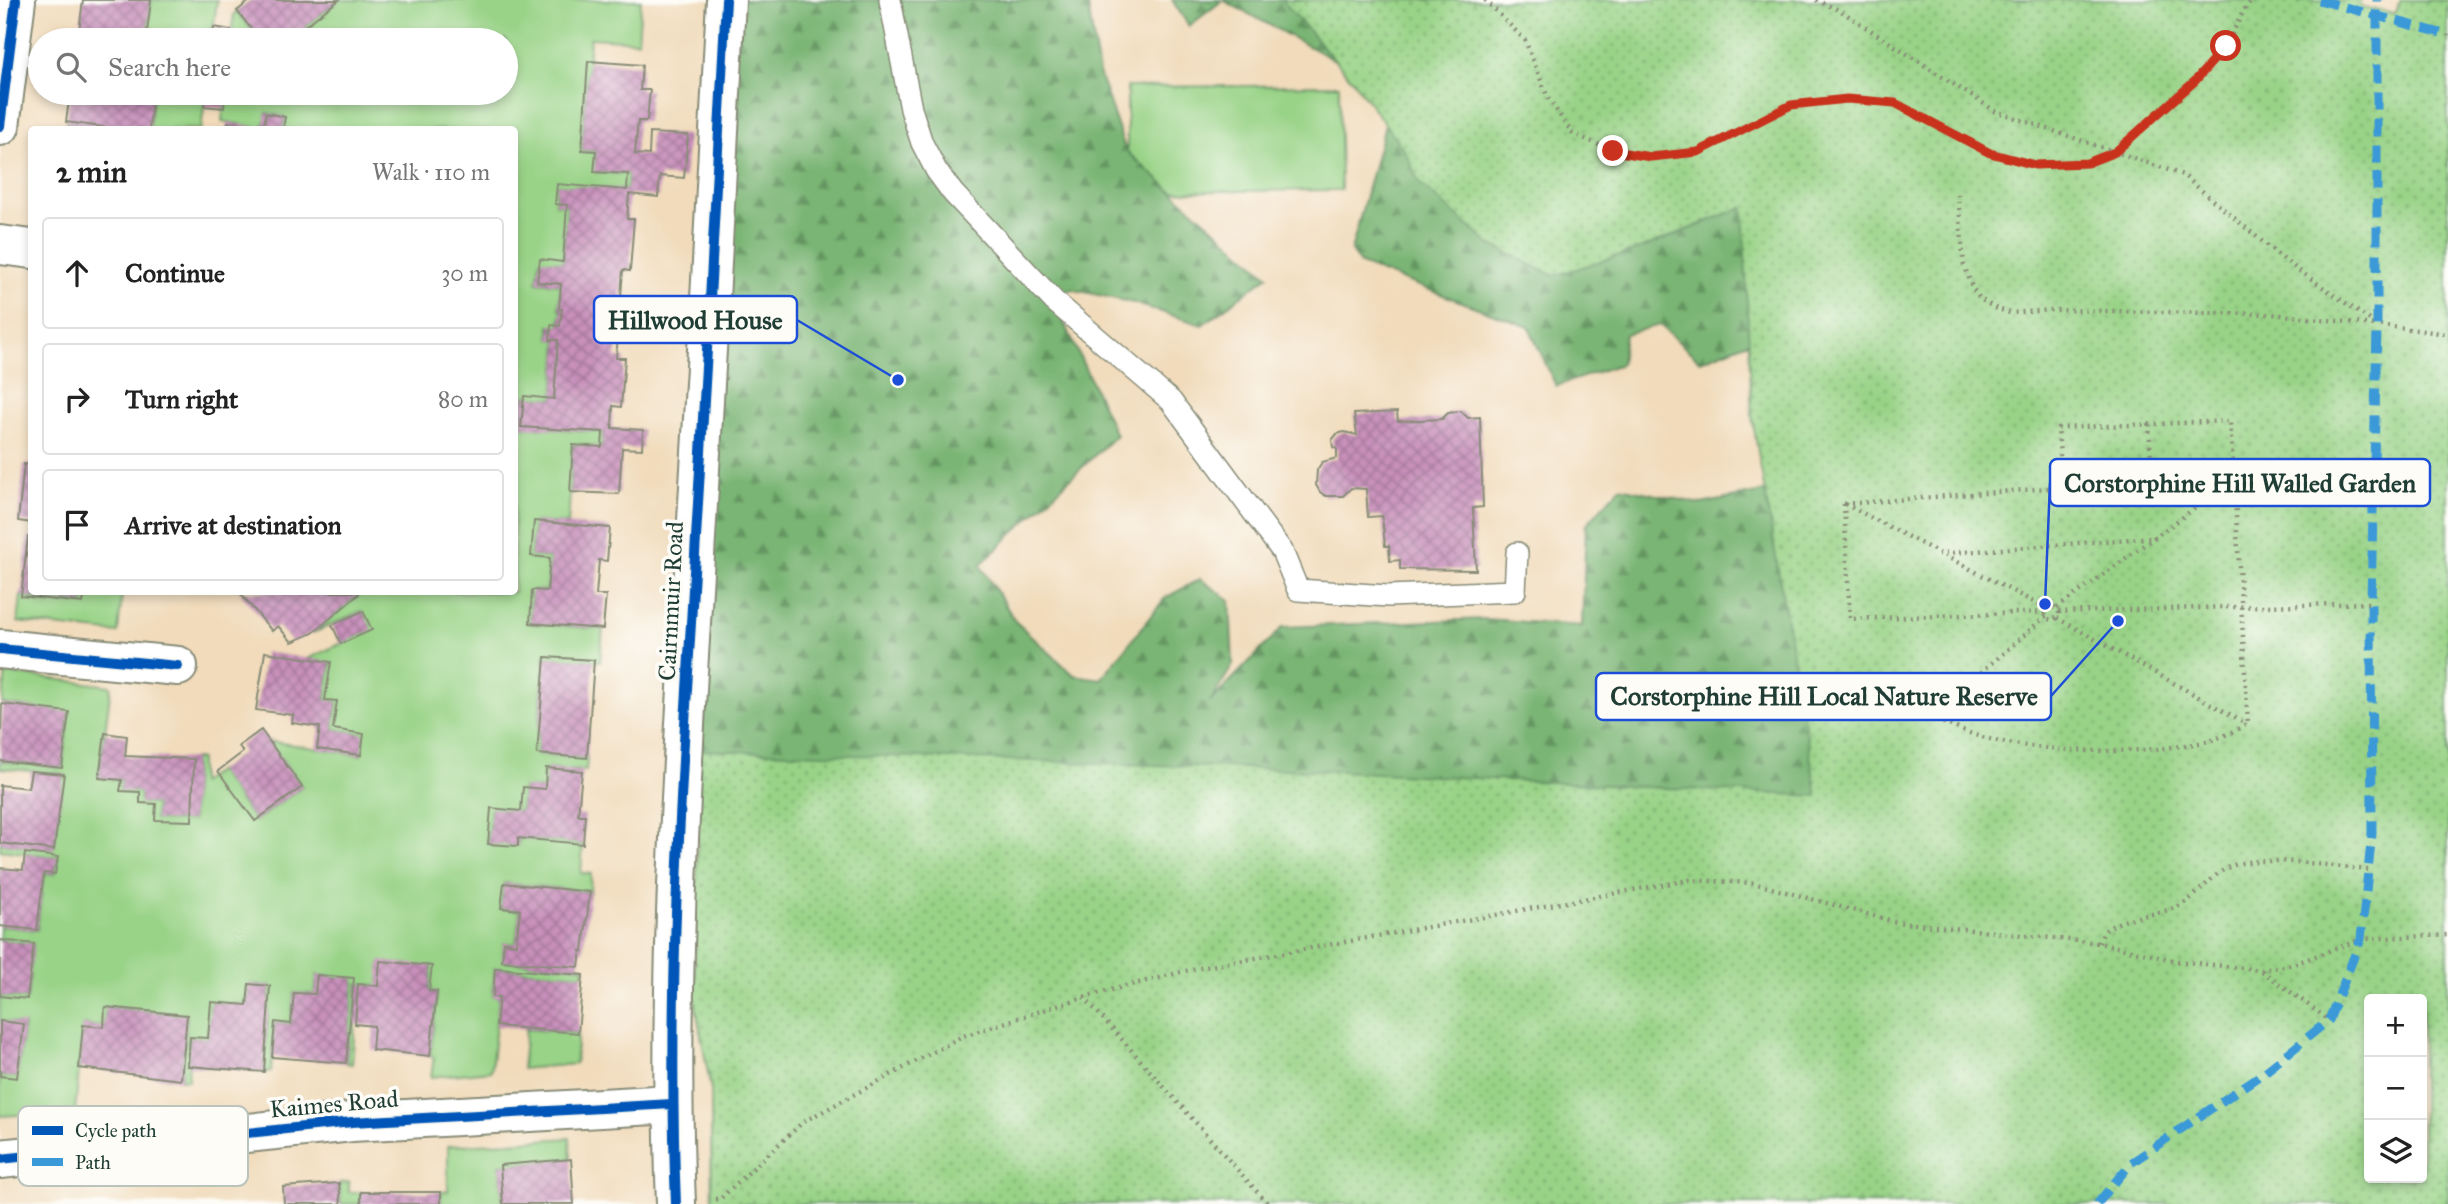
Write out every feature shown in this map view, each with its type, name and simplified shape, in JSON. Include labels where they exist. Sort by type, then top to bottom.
[{"type":"street","points":[[0,126],[16,0]]},
{"type":"street","name":"Cairnmuir Road","points":[[676,1201],[672,1104],[675,915],[726,0]]},
{"type":"street","points":[[0,245],[28,248]]},
{"type":"street","points":[[0,649],[178,666]]},
{"type":"street","name":"Kaimes Road","points":[[248,1133],[352,1122],[672,1104]]},
{"type":"street","name":"Kaimes Road","points":[[0,1159],[18,1157]]},
{"type":"lane","points":[[890,0],[911,108],[922,143],[936,170],[953,193],[1054,301],[1171,401],[1282,551],[1298,590],[1388,596],[1515,591],[1517,553]]},
{"type":"path","points":[[1485,0],[1525,40],[1548,99],[1572,133],[1613,151],[1651,157],[1698,152],[1791,105],[1847,99],[1895,103],[1990,153],[2035,165],[2087,163],[2115,152],[2195,81],[2226,46],[2252,0]]},
{"type":"path","points":[[1816,0],[1841,11],[1995,111],[2183,175],[2287,262],[2377,325]]},
{"type":"path","points":[[1958,194],[1964,265],[1972,287],[1980,299],[2010,313],[2052,310],[2272,314],[2448,334]]},
{"type":"path","points":[[2062,487],[2058,428],[2230,421],[2248,724]]},
{"type":"path","points":[[2149,424],[2152,476]]},
{"type":"path","points":[[2061,480],[2234,472]]},
{"type":"path","points":[[1844,504],[2062,487],[2234,480]]},
{"type":"path","points":[[1844,504],[2046,612],[2050,620],[2234,480]]},
{"type":"path","points":[[1844,504],[1850,619],[2046,612]]},
{"type":"path","points":[[1937,554],[2157,537]]},
{"type":"path","points":[[2058,613],[2241,605],[2371,603]]},
{"type":"path","points":[[2052,606],[2058,613],[2248,724],[2210,741],[2139,750],[2085,749],[2015,743],[1976,735],[1930,717],[2052,606]]},
{"type":"path","points":[[2099,943],[2105,930],[2175,908],[2193,897],[2206,883],[2237,864],[2271,861],[2369,870]]},
{"type":"path","points":[[676,1201],[722,1201],[803,1122],[963,1036],[1084,997],[1189,970],[1689,880],[1753,883],[1896,922],[2099,943],[2177,961],[2262,970],[2294,964],[2361,939],[2448,935]]},
{"type":"path","points":[[2262,970],[2329,1020]]},
{"type":"path","points":[[1084,997],[1268,1204]]},
{"type":"green space","points":[[151,0],[217,0],[214,28],[148,28]]},
{"type":"green space","points":[[339,0],[641,0],[638,41],[590,38],[582,150],[596,151],[595,172],[628,174],[627,190],[557,185],[555,204],[567,205],[563,262],[540,260],[537,282],[561,284],[560,326],[550,326],[550,339],[558,340],[554,399],[524,396],[521,426],[603,432],[602,447],[573,445],[568,524],[534,522],[531,556],[550,558],[547,591],[532,590],[530,623],[603,629],[600,661],[545,657],[537,754],[587,758],[586,771],[547,768],[545,789],[523,788],[521,811],[491,809],[488,843],[518,845],[518,838],[583,844],[581,873],[591,874],[590,892],[504,883],[501,908],[520,910],[516,944],[504,943],[503,961],[584,967],[583,975],[495,968],[493,996],[499,997],[491,1071],[431,1077],[434,1057],[430,1056],[437,992],[429,991],[432,966],[378,986],[358,984],[352,1064],[346,1063],[354,979],[317,975],[315,994],[294,993],[291,1024],[275,1022],[271,1072],[264,1072],[270,986],[249,984],[247,1005],[211,1002],[208,1038],[190,1037],[188,1080],[181,1080],[187,1016],[106,1007],[104,1027],[83,1025],[76,1106],[18,1106],[18,1115],[0,1116],[0,1076],[17,1077],[24,1025],[0,1021],[0,996],[27,999],[33,944],[0,940],[0,926],[37,930],[44,873],[55,874],[58,857],[0,850],[0,843],[54,849],[63,774],[0,768],[0,761],[62,768],[69,713],[2,704],[6,673],[111,686],[99,777],[122,780],[120,790],[140,792],[140,803],[156,804],[155,820],[192,821],[194,759],[200,759],[200,783],[218,771],[255,821],[302,787],[268,741],[361,755],[363,734],[333,729],[337,702],[325,700],[331,663],[307,659],[371,630],[362,611],[313,633],[358,595],[518,595],[518,126],[284,126],[285,117],[267,113],[264,126],[222,121],[224,105],[518,105],[518,28],[305,26]]},
{"type":"green space","points":[[726,0],[1087,0],[1099,73],[1126,151],[1268,276],[1202,325],[1130,302],[1071,289],[1054,301],[1116,435],[980,565],[1016,622],[1074,675],[1101,679],[1165,598],[1200,579],[1230,600],[1233,665],[1210,702],[1283,627],[1486,619],[1582,626],[1586,525],[1620,487],[1701,504],[1767,491],[1751,341],[1700,361],[1660,325],[1625,334],[1621,364],[1556,386],[1529,327],[1360,264],[1351,251],[1387,117],[1643,248],[1743,207],[2448,475],[2448,1204],[712,1204],[711,1089],[694,996]]},
{"type":"green space","points":[[1172,0],[1223,0],[1189,26]]},
{"type":"green space","points":[[1223,0],[1292,0],[1355,71]]},
{"type":"green space","points":[[1282,0],[2360,0],[2360,6],[2394,14],[2401,0],[2448,0],[2448,1204],[712,1204],[711,1089],[694,996],[700,750],[1340,771],[1817,796],[1752,417],[1743,207],[1642,248],[1554,276],[1489,244],[1419,183],[1406,153],[1354,82]]},
{"type":"green space","points":[[237,11],[250,28],[232,28]]},
{"type":"green space","points":[[1339,85],[1341,190],[1127,192],[1127,87]]},
{"type":"green space","points":[[152,105],[204,105],[201,126],[149,126]]},
{"type":"green space","points":[[66,122],[99,126],[66,126]]},
{"type":"green space","points":[[84,595],[122,595],[118,633],[18,622],[21,596],[83,603]]},
{"type":"green space","points":[[526,1029],[578,1033],[575,1064],[522,1069]]},
{"type":"green space","points":[[570,1138],[571,1159],[500,1165],[503,1204],[441,1204],[441,1192],[448,1191],[448,1146]]},
{"type":"green space","points":[[349,1182],[349,1192],[361,1192],[361,1204],[341,1204],[339,1183]]},
{"type":"building","points":[[83,0],[151,0],[148,28],[80,28]]},
{"type":"building","points":[[251,0],[339,0],[305,26],[307,28],[250,28],[237,11]]},
{"type":"building","points":[[588,61],[642,65],[640,90],[650,90],[647,121],[638,121],[635,154],[649,155],[650,133],[688,135],[684,178],[660,176],[658,197],[629,194],[627,219],[634,219],[630,271],[623,270],[621,296],[628,297],[626,314],[652,316],[650,338],[618,336],[616,358],[625,358],[621,407],[613,406],[612,428],[643,430],[642,449],[622,448],[619,494],[570,492],[573,445],[602,447],[603,432],[521,427],[524,396],[554,399],[558,340],[550,340],[551,325],[560,326],[561,284],[537,282],[540,259],[563,262],[567,205],[555,204],[557,184],[627,190],[628,174],[594,172],[596,151],[582,150]]},
{"type":"building","points":[[68,105],[152,105],[149,126],[95,126],[66,122]]},
{"type":"building","points":[[204,105],[224,105],[224,108]]},
{"type":"building","points":[[266,113],[285,117],[284,126],[264,126]]},
{"type":"building","points":[[228,122],[249,126],[227,126]]},
{"type":"building","points":[[1461,411],[1468,418],[1480,417],[1483,507],[1473,508],[1476,570],[1400,569],[1400,560],[1390,561],[1389,546],[1385,546],[1382,516],[1368,517],[1366,489],[1351,488],[1343,496],[1326,496],[1316,485],[1317,470],[1322,462],[1337,458],[1337,449],[1333,447],[1332,440],[1337,434],[1344,432],[1357,435],[1354,414],[1397,412],[1398,421],[1442,419],[1448,413]]},
{"type":"building","points":[[24,464],[28,464],[28,522],[18,521]]},
{"type":"building","points":[[534,521],[610,528],[607,561],[599,560],[596,595],[606,595],[603,629],[530,623],[532,590],[547,591],[550,558],[531,556]]},
{"type":"building","points":[[28,537],[28,595],[84,595],[83,603],[21,596]]},
{"type":"building","points":[[242,595],[358,595],[313,633],[292,642],[278,626],[272,631]]},
{"type":"building","points":[[363,611],[372,630],[341,644],[332,625]]},
{"type":"building","points":[[265,652],[331,662],[325,700],[337,701],[333,729],[364,734],[361,755],[317,749],[320,727],[292,723],[293,715],[256,710]]},
{"type":"building","points":[[545,657],[594,660],[587,758],[537,754]]},
{"type":"building","points":[[2,704],[69,712],[62,768],[0,761]]},
{"type":"building","points":[[261,730],[302,787],[255,821],[218,771],[243,752],[239,746]]},
{"type":"building","points":[[105,733],[127,736],[125,756],[194,759],[192,821],[155,820],[156,804],[140,803],[140,792],[120,791],[122,780],[99,778]]},
{"type":"building","points":[[546,768],[582,771],[578,815],[585,815],[583,844],[518,838],[518,846],[488,844],[491,808],[521,811],[523,787],[545,789]]},
{"type":"building","points":[[31,771],[64,774],[54,850],[0,843],[0,785],[28,788]]},
{"type":"building","points":[[25,853],[58,857],[55,874],[44,873],[37,930],[0,926],[0,868],[23,870]]},
{"type":"building","points":[[504,883],[590,892],[579,967],[502,961],[504,942],[516,944],[520,910],[501,908]]},
{"type":"building","points":[[0,940],[34,944],[27,999],[0,996]]},
{"type":"building","points":[[380,961],[432,966],[429,991],[437,991],[430,1056],[372,1050],[374,1026],[355,1024],[358,984],[378,986]]},
{"type":"building","points":[[495,968],[583,975],[578,1033],[496,1026],[499,997],[493,997]]},
{"type":"building","points":[[317,975],[354,978],[346,1063],[272,1057],[275,1022],[291,1024],[294,993],[315,994]]},
{"type":"building","points":[[249,984],[270,986],[264,1072],[188,1066],[190,1037],[208,1038],[211,1002],[247,1005]]},
{"type":"building","points":[[105,1007],[187,1015],[181,1080],[79,1068],[83,1025],[104,1027]]},
{"type":"building","points":[[0,1021],[24,1024],[17,1078],[0,1076]]},
{"type":"building","points":[[571,1159],[574,1204],[503,1204],[500,1165]]},
{"type":"building","points":[[339,1183],[341,1204],[284,1204],[283,1187]]},
{"type":"building","points":[[361,1192],[441,1192],[441,1204],[361,1204]]},
{"type":"marked path","points":[[2319,0],[2448,35]]},
{"type":"marked path","points":[[2097,1204],[2131,1163],[2265,1072],[2329,1020],[2361,939],[2372,833],[2371,603],[2377,325],[2377,0]]},
{"type":"cycle path","points":[[0,126],[16,0]]},
{"type":"cycle path","points":[[676,1204],[673,1059],[679,841],[726,0]]},
{"type":"cycle path","points":[[0,649],[178,666]]},
{"type":"cycle path","points":[[248,1133],[352,1122],[672,1104]]},
{"type":"cycle path","points":[[0,1159],[18,1157]]},
{"type":"place","name":"Hillwood House","points":[[898,380]]},
{"type":"place","name":"Corstorphine Hill Walled Garden","points":[[2045,604]]},
{"type":"place","name":"Corstorphine Hill Local Nature Reserve","points":[[2118,621]]},
{"type":"route","points":[[1613,151],[1651,157],[1698,152],[1791,105],[1847,99],[1895,103],[1990,153],[2035,165],[2087,163],[2115,152],[2195,81],[2226,46]]}]
